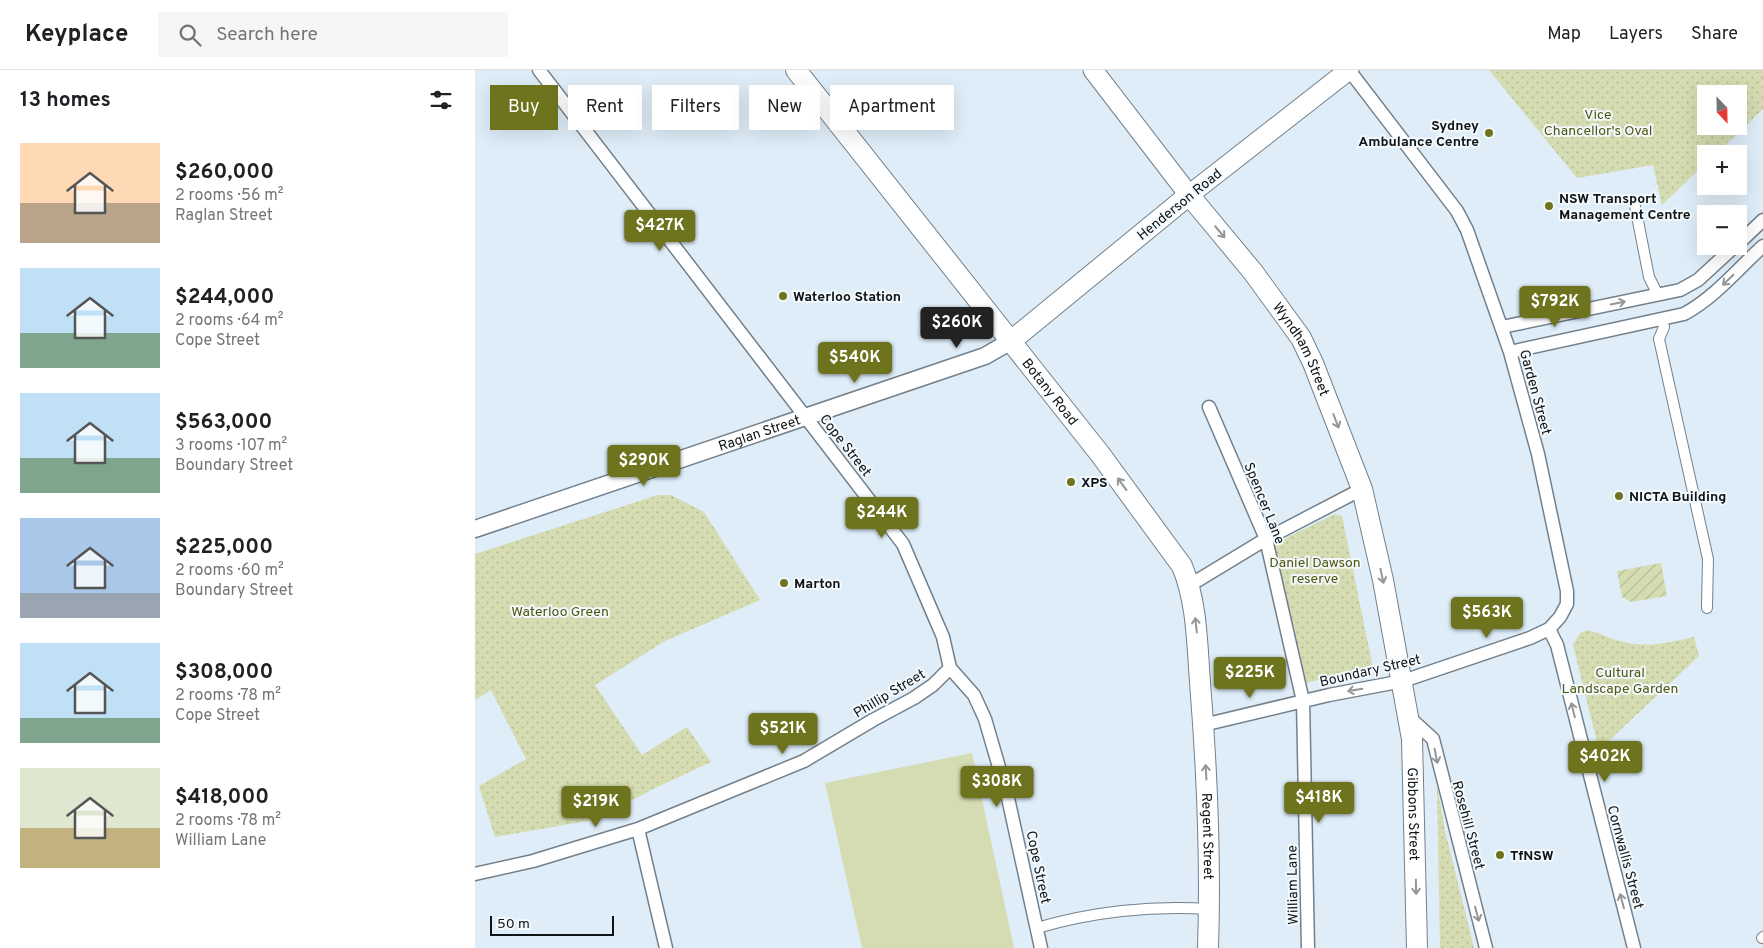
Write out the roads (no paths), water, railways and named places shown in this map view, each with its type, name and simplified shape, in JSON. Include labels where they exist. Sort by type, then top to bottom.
[{"type":"main road","name":"Botany Road","points":[[796,70],[1100,454],[1183,566],[1190,585],[1196,623],[1203,725]]},
{"type":"main road","name":"Wyndham Street","points":[[1093,70],[1189,195],[1253,272],[1301,338],[1313,363],[1362,489],[1403,682]]},
{"type":"main road","name":"Henderson Road","points":[[1011,341],[1189,195],[1349,70]]},
{"type":"main road","name":"Gibbons Street","points":[[1403,682],[1410,718],[1415,797],[1417,948]]},
{"type":"main road","name":"Regent Street","points":[[1203,725],[1209,909],[1208,948]]},
{"type":"street","name":"Cope Street","points":[[539,70],[903,544],[943,637],[950,668],[974,695],[985,720],[1009,798],[1041,948]]},
{"type":"street","name":"Garden Street","points":[[1349,70],[1462,220],[1510,352],[1538,454],[1565,585]]},
{"type":"street","points":[[1635,206],[1649,277],[1656,291]]},
{"type":"street","points":[[1747,235],[1763,220]]},
{"type":"street","points":[[1510,352],[1684,314],[1697,308],[1763,246]]},
{"type":"street","points":[[1502,327],[1679,290],[1698,280],[1725,255]]},
{"type":"street","points":[[1662,319],[1664,327],[1659,338],[1708,559],[1707,608]]},
{"type":"street","name":"Raglan Street","points":[[475,529],[985,356],[1011,341]]},
{"type":"street","name":"Spencer Lane","points":[[1209,407],[1266,539],[1303,701]]},
{"type":"street","points":[[1190,585],[1266,539],[1362,489]]},
{"type":"street","name":"Boundary Street","points":[[1203,725],[1303,701],[1403,682],[1530,638],[1549,629],[1565,610],[1567,598],[1565,585]]},
{"type":"street","name":"Cornwallis Street","points":[[1549,629],[1557,645],[1634,948]]},
{"type":"street","name":"Phillip Street","points":[[475,874],[533,861],[638,830],[804,761],[914,698],[933,685],[950,668]]},
{"type":"street","name":"William Lane","points":[[1303,701],[1308,948]]},
{"type":"street","name":"Rosehill Street","points":[[1410,718],[1433,739],[1486,948]]},
{"type":"street","points":[[638,830],[666,948]]},
{"type":"street","points":[[1037,928],[1119,912],[1187,907],[1209,909]]},
{"type":"place","name":"Sydney Ambulance Centre","points":[[1489,133]]},
{"type":"place","name":"NSW Transport Management Centre","points":[[1549,206]]},
{"type":"place","name":"Waterloo Station","points":[[783,296]]},
{"type":"place","name":"XPS","points":[[1071,482]]},
{"type":"place","name":"NICTA Building","points":[[1619,496]]},
{"type":"place","name":"Marton","points":[[784,583]]},
{"type":"place","name":"TfNSW","points":[[1500,855]]},
{"type":"park label","name":"Vice Chancellor's Oval","points":[[1598,122]]},
{"type":"park label","name":"Daniel Dawson reserve","points":[[1315,570]]},
{"type":"park label","name":"Waterloo Green","points":[[560,611]]},
{"type":"park label","name":"Cultural Landscape Garden","points":[[1620,680]]}]
